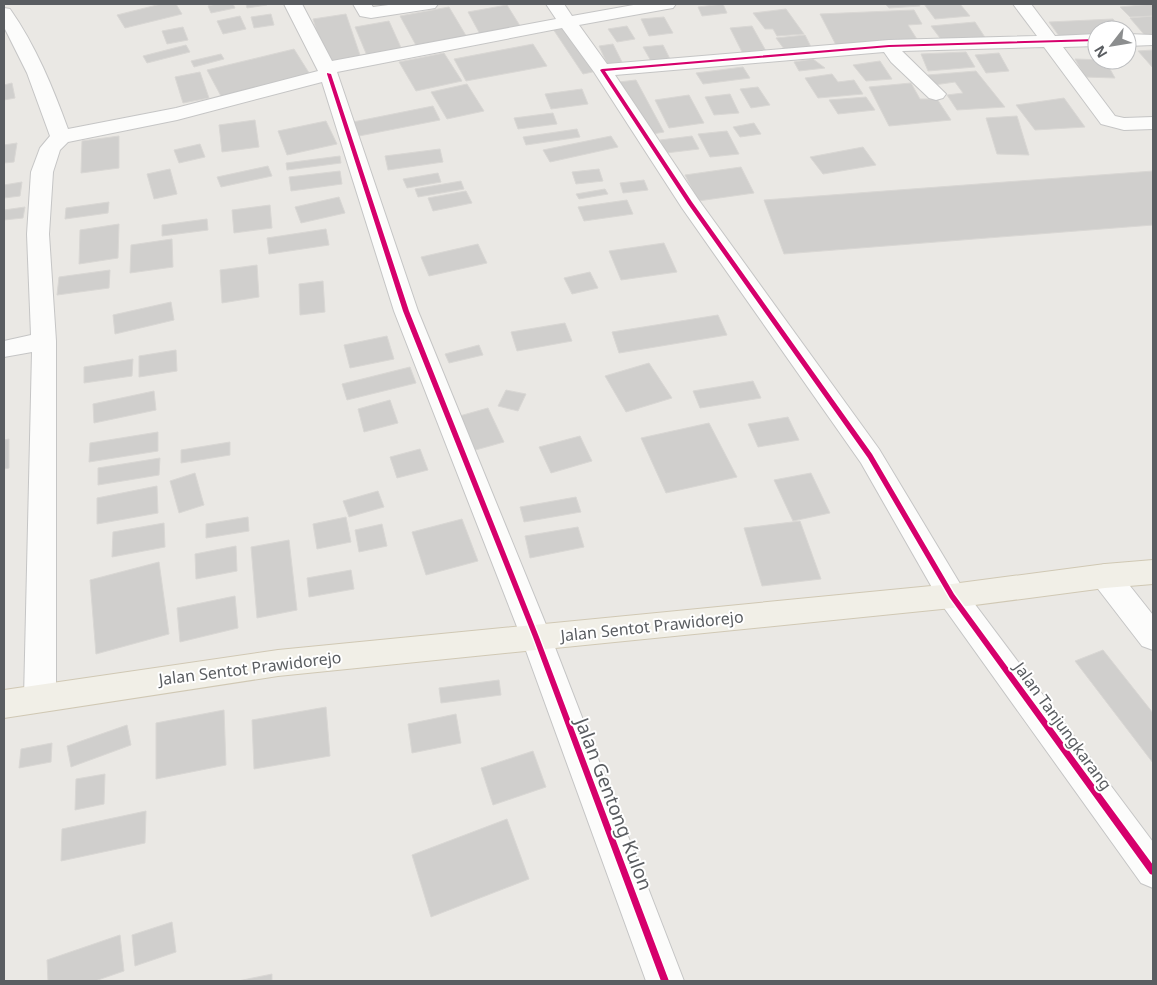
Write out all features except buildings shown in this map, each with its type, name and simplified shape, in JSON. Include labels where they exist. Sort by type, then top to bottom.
[{"type":"main road","name":"Jalan Sentot Prawidorejo","points":[[4,704],[278,663],[952,596],[1105,576],[1153,572]]},
{"type":"street","name":"Jalan Gentong Kulon","points":[[293,4],[328,71],[406,311],[536,637],[665,981]]},
{"type":"street","points":[[362,4],[366,12],[374,13],[429,4]]},
{"type":"street","name":"Jalan Tanjungkarang","points":[[554,4],[602,70],[690,203],[870,456],[952,596],[1153,871]]},
{"type":"street","points":[[40,698],[44,341],[38,234],[42,172],[50,148],[61,137],[177,114],[328,71],[567,22],[667,4]]},
{"type":"street","points":[[1022,4],[1108,120],[1124,124],[1153,122]]},
{"type":"street","points":[[4,13],[23,45],[50,103],[61,137]]},
{"type":"street","points":[[602,70],[889,46],[1087,40]]},
{"type":"street","points":[[1137,40],[1153,40]]},
{"type":"street","points":[[889,46],[898,58],[936,94]]},
{"type":"street","points":[[4,350],[44,341]]},
{"type":"street","points":[[1105,576],[1153,637]]},
{"type":"cycle path","points":[[1087,40],[889,46],[602,70],[690,203],[870,456],[952,596],[1153,871]]},
{"type":"cycle path","points":[[329,74],[406,311],[536,637],[665,981]]}]
